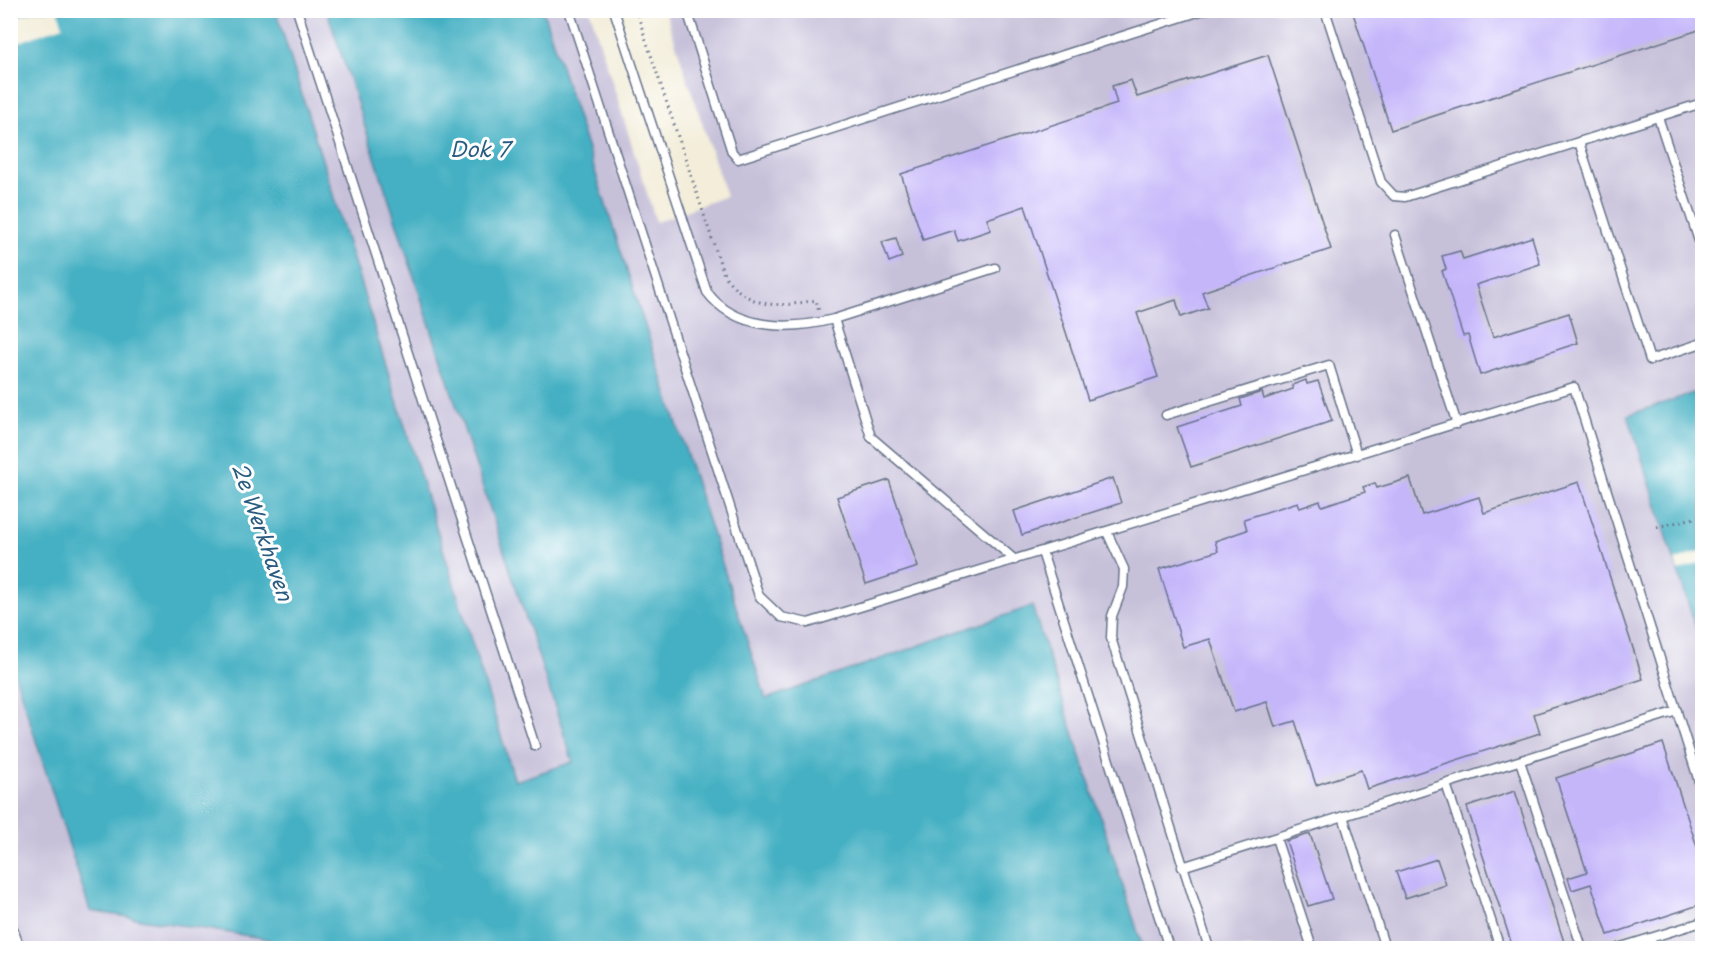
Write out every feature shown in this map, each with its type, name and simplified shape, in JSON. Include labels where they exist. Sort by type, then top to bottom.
[{"type":"lane","points":[[297,10],[535,746]]},
{"type":"lane","points":[[569,10],[759,596],[781,617],[808,623],[1574,387],[1702,791]]},
{"type":"lane","points":[[614,10],[707,292],[727,312],[741,320],[776,324],[821,322],[995,268]]},
{"type":"lane","points":[[687,10],[732,152],[738,159],[1204,10]]},
{"type":"lane","points":[[1325,10],[1381,182],[1394,195],[1405,197],[1702,103]]},
{"type":"lane","points":[[1658,117],[1702,250]]},
{"type":"lane","points":[[1579,142],[1650,360],[1702,342]]},
{"type":"lane","points":[[1395,235],[1457,424]]},
{"type":"lane","points":[[834,319],[871,437],[1015,560]]},
{"type":"lane","points":[[1166,415],[1329,365],[1357,455]]},
{"type":"lane","points":[[1107,532],[1124,570],[1123,587],[1112,616],[1111,638],[1209,948]]},
{"type":"lane","points":[[1042,552],[1169,948]]},
{"type":"lane","points":[[1182,867],[1677,711]]},
{"type":"lane","points":[[1520,761],[1582,948]]},
{"type":"lane","points":[[1446,784],[1500,948]]},
{"type":"lane","points":[[1343,816],[1386,948]]},
{"type":"lane","points":[[1276,838],[1312,948]]},
{"type":"lane","points":[[10,921],[20,948]]},
{"type":"lane","points":[[1618,948],[1702,922]]},
{"type":"lane","points":[[1650,938],[1653,948]]},
{"type":"path","points":[[636,10],[724,275],[735,289],[749,299],[766,304],[789,305],[816,300],[821,322]]},
{"type":"path","points":[[1657,527],[1702,516]]},
{"type":"shaded area","points":[[276,11],[590,11],[656,222],[726,196],[665,11],[1702,11],[1702,390],[1628,415],[1702,647],[1702,948],[1143,948],[1032,606],[766,699],[515,782]]},
{"type":"shaded area","points":[[10,662],[90,911],[268,939],[271,948],[11,948]]},
{"type":"water","points":[[10,11],[276,11],[515,781],[573,762],[327,11],[543,11],[766,699],[1032,606],[1143,948],[271,948],[268,939],[90,911],[11,662]]},
{"type":"water","points":[[1702,390],[1702,647],[1628,415]]},
{"type":"pier","points":[[35,11],[58,11],[63,26],[11,45],[11,18]]},
{"type":"pier","points":[[1702,551],[1702,562],[1678,571],[1675,561]]},
{"type":"building","points":[[1352,10],[1702,10],[1702,29],[1391,130]]},
{"type":"building","points":[[1268,55],[1331,249],[1202,292],[1208,308],[1181,317],[1176,300],[1137,313],[1158,377],[1088,400],[1025,206],[987,219],[991,230],[958,241],[954,230],[923,240],[901,174],[1117,104],[1112,86],[1131,80],[1137,97]]},
{"type":"building","points":[[1532,237],[1540,264],[1476,285],[1493,337],[1569,313],[1578,343],[1480,375],[1468,335],[1463,336],[1442,271],[1446,269],[1442,256],[1460,251],[1463,259]]},
{"type":"building","points":[[896,238],[902,257],[889,262],[882,242]]},
{"type":"building","points":[[1306,380],[1307,384],[1318,381],[1332,421],[1191,467],[1177,427],[1242,406],[1240,399],[1262,392],[1264,399],[1293,389],[1292,385]]},
{"type":"building","points":[[1113,478],[1121,503],[1022,535],[1014,511]]},
{"type":"building","points":[[1410,478],[1422,515],[1479,497],[1484,513],[1579,482],[1643,679],[1534,714],[1540,733],[1367,789],[1361,770],[1316,785],[1295,721],[1275,727],[1267,702],[1234,712],[1210,639],[1183,647],[1159,569],[1218,551],[1215,541],[1247,530],[1244,519],[1298,502],[1300,508],[1320,501],[1322,506],[1365,492],[1363,487],[1375,483],[1377,488]]},
{"type":"building","points":[[889,480],[918,567],[866,584],[837,497]]},
{"type":"building","points":[[1663,743],[1702,862],[1702,904],[1608,935],[1591,884],[1572,890],[1568,878],[1587,872],[1556,778]]},
{"type":"building","points":[[1515,791],[1566,948],[1513,948],[1467,807]]},
{"type":"building","points":[[1310,834],[1332,899],[1308,906],[1286,841]]},
{"type":"building","points":[[1437,859],[1446,885],[1405,898],[1396,872]]},
{"type":"water label","name":"Dok 7","points":[[480,150]]},
{"type":"water label","name":"2e Werkhaven","points":[[262,532]]}]
